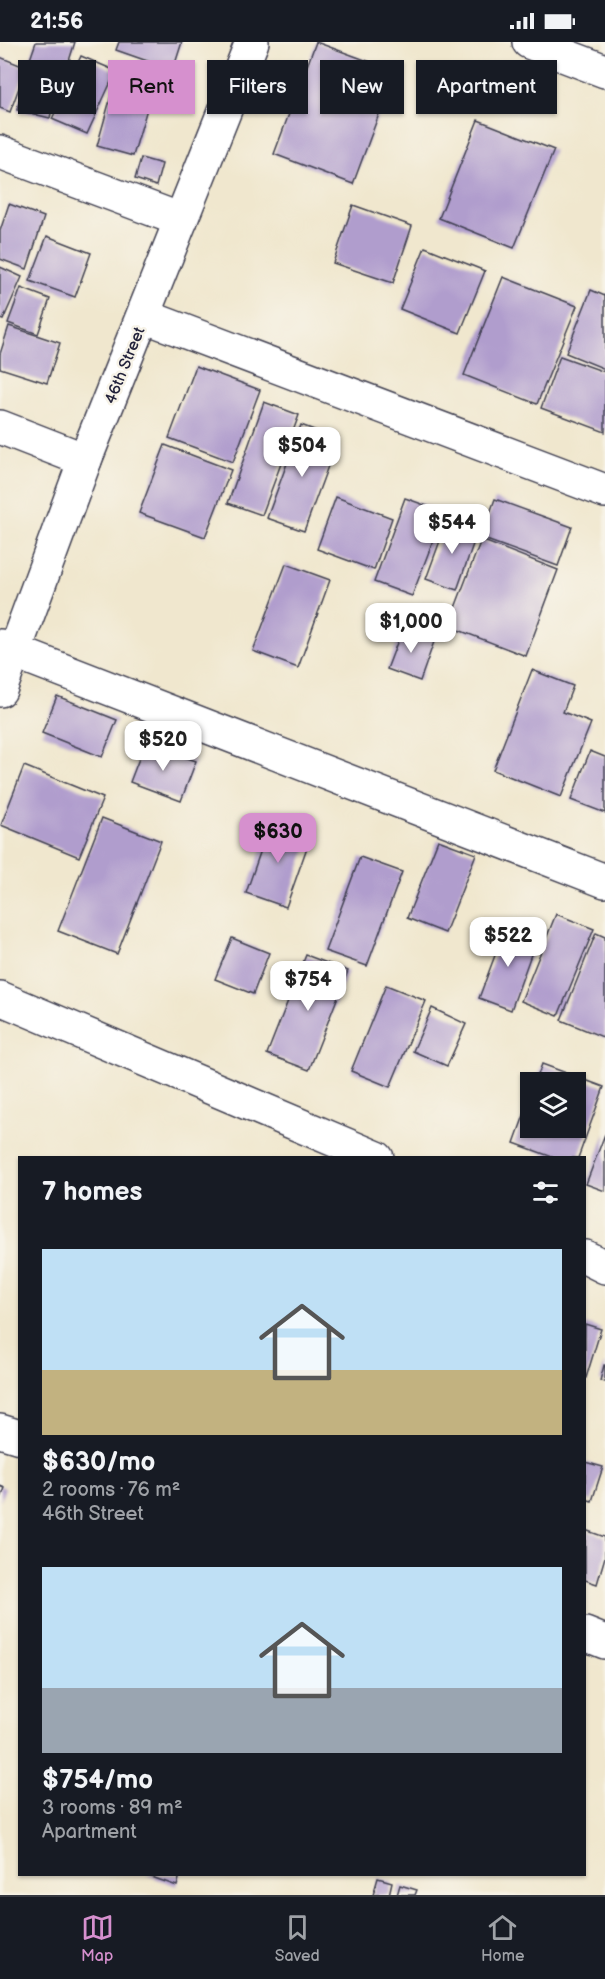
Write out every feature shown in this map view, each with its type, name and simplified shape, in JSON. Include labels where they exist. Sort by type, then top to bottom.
[{"type":"street","name":"46th Street","points":[[0,690],[8,650],[252,42]]},
{"type":"street","points":[[529,42],[605,71]]},
{"type":"street","points":[[0,152],[181,220]]},
{"type":"street","points":[[144,315],[605,491]]},
{"type":"street","points":[[0,427],[85,460]]},
{"type":"street","points":[[8,650],[605,881]]},
{"type":"street","points":[[0,998],[372,1156]]},
{"type":"street","points":[[586,1258],[605,1267]]},
{"type":"street","points":[[0,1431],[18,1436]]},
{"type":"street","points":[[586,1634],[605,1642]]},
{"type":"building","points":[[36,42],[75,42],[69,60],[30,60]]},
{"type":"building","points":[[119,42],[182,42],[176,60],[144,60],[116,50]]},
{"type":"building","points":[[316,42],[365,60],[320,60],[320,114],[379,114],[353,184],[274,154],[289,114],[308,114],[308,63]]},
{"type":"building","points":[[0,57],[18,64],[18,90],[10,112],[0,108]]},
{"type":"building","points":[[96,62],[108,68],[108,88],[87,134],[52,119],[54,114],[96,114]]},
{"type":"building","points":[[108,107],[108,114],[145,114],[133,156],[97,146]]},
{"type":"building","points":[[34,114],[51,114],[50,118]]},
{"type":"building","points":[[478,120],[554,150],[514,248],[439,218]]},
{"type":"building","points":[[141,158],[162,164],[156,186],[135,179]]},
{"type":"building","points":[[9,204],[44,217],[27,269],[0,259],[0,231]]},
{"type":"building","points":[[353,205],[412,226],[393,283],[333,263]]},
{"type":"building","points":[[47,236],[91,253],[75,297],[30,281]]},
{"type":"building","points":[[425,247],[485,271],[460,333],[400,309]]},
{"type":"building","points":[[0,267],[22,277],[3,320],[0,319]]},
{"type":"building","points":[[503,277],[577,306],[537,404],[464,375]]},
{"type":"building","points":[[21,288],[50,299],[38,334],[8,323]]},
{"type":"building","points":[[591,290],[605,296],[605,369],[566,353]]},
{"type":"building","points":[[9,326],[60,343],[47,383],[0,368],[0,354]]},
{"type":"building","points":[[560,356],[605,372],[605,432],[541,408]]},
{"type":"building","points":[[196,366],[260,390],[233,462],[169,438]]},
{"type":"building","points":[[264,402],[299,415],[262,515],[228,503]]},
{"type":"building","points":[[301,425],[338,439],[304,531],[267,518]]},
{"type":"building","points":[[165,445],[231,470],[205,537],[139,513]]},
{"type":"building","points":[[336,497],[392,518],[374,570],[317,549]]},
{"type":"building","points":[[405,498],[444,512],[412,596],[374,582]]},
{"type":"building","points":[[495,499],[572,527],[558,566],[481,538]]},
{"type":"building","points":[[448,519],[478,530],[457,590],[426,579]]},
{"type":"building","points":[[481,540],[558,570],[526,656],[448,626]]},
{"type":"building","points":[[286,564],[330,580],[298,668],[253,651]]},
{"type":"building","points":[[403,627],[435,639],[420,681],[387,669]]},
{"type":"building","points":[[532,670],[573,686],[563,712],[591,723],[561,797],[493,770]]},
{"type":"building","points":[[57,696],[117,720],[102,757],[42,733]]},
{"type":"building","points":[[145,743],[196,761],[181,801],[130,782]]},
{"type":"building","points":[[590,751],[605,757],[605,813],[571,800]]},
{"type":"building","points":[[24,766],[103,798],[79,857],[1,825]]},
{"type":"building","points":[[102,818],[161,841],[117,954],[58,931]]},
{"type":"building","points":[[271,821],[311,836],[286,907],[246,893]]},
{"type":"building","points":[[438,840],[476,854],[445,933],[407,918]]},
{"type":"building","points":[[360,857],[402,872],[367,966],[325,951]]},
{"type":"building","points":[[556,914],[594,929],[558,1016],[521,1001]]},
{"type":"building","points":[[506,926],[537,938],[511,1010],[479,998]]},
{"type":"building","points":[[596,933],[605,937],[605,1038],[561,1020]]},
{"type":"building","points":[[232,938],[269,953],[253,994],[215,979]]},
{"type":"building","points":[[306,955],[348,971],[309,1070],[267,1054]]},
{"type":"building","points":[[386,985],[426,1001],[390,1087],[351,1071]]},
{"type":"building","points":[[432,1008],[466,1024],[447,1066],[413,1051]]},
{"type":"building","points":[[542,1064],[564,1072],[539,1072]]},
{"type":"building","points":[[586,1080],[604,1087],[586,1136]]},
{"type":"building","points":[[520,1126],[520,1138],[585,1138],[579,1156],[550,1156],[514,1143]]},
{"type":"building","points":[[605,1134],[605,1191],[586,1184]]},
{"type":"building","points":[[586,1324],[601,1329],[586,1378]]},
{"type":"building","points":[[605,1365],[605,1382],[600,1381]]},
{"type":"building","points":[[586,1462],[603,1467],[592,1501],[586,1499]]},
{"type":"building","points":[[0,1486],[5,1488],[0,1501]]},
{"type":"building","points":[[586,1530],[605,1537],[605,1557],[597,1584],[586,1580]]},
{"type":"building","points":[[149,1876],[180,1876],[177,1886]]},
{"type":"building","points":[[378,1878],[392,1882],[389,1895],[373,1895]]},
{"type":"building","points":[[400,1885],[417,1890],[415,1895],[397,1895]]}]
